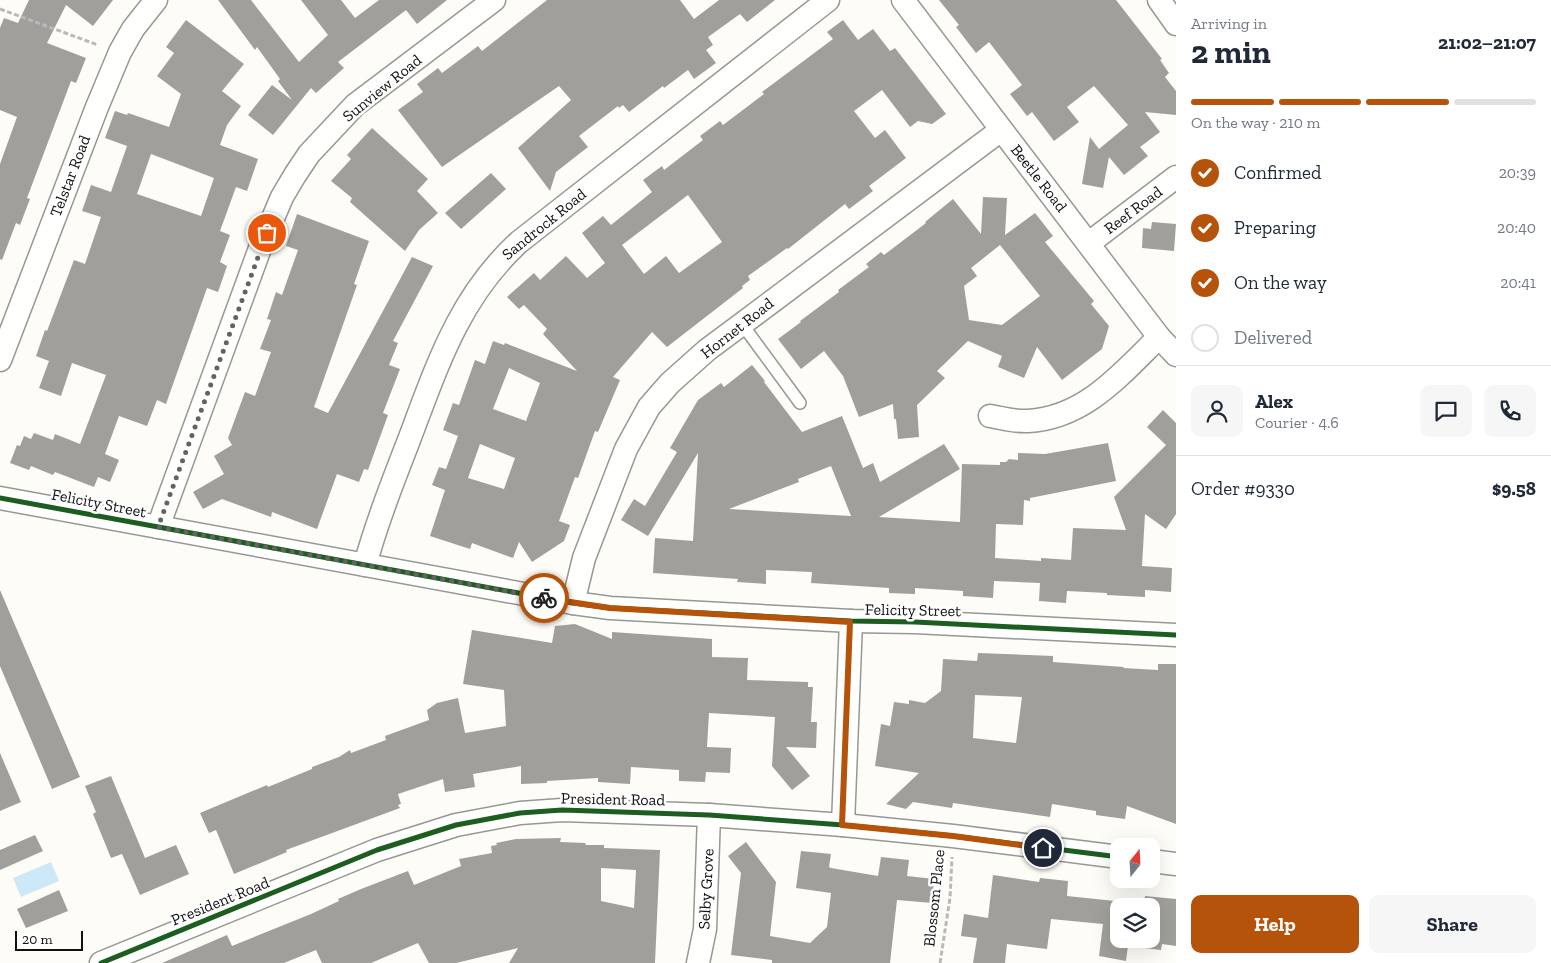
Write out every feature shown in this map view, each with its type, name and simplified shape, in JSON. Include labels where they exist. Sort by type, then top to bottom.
[{"type":"street","name":"Telstar Road","points":[[0,360],[120,52],[134,29],[156,0]]},
{"type":"street","name":"Sunview Road","points":[[158,527],[259,251],[282,197],[295,175],[309,154],[356,105],[494,0]]},
{"type":"street","name":"Sandrock Road","points":[[365,565],[380,515],[437,366],[465,307],[500,259],[519,242],[828,0]]},
{"type":"street","name":"Beetle Road","points":[[903,0],[1159,337],[1176,355]]},
{"type":"street","points":[[1159,0],[1176,24]]},
{"type":"street","name":"Hornet Road","points":[[573,603],[584,558],[626,449],[649,407],[670,383],[707,350],[1001,130]]},
{"type":"street","name":"Reef Road","points":[[1089,243],[1176,177]]},
{"type":"street","points":[[990,416],[1027,421],[1056,416],[1080,407],[1111,384],[1159,337]]},
{"type":"street","name":"Felicity Street","points":[[0,498],[573,603],[610,608],[850,622],[915,622],[1176,635]]},
{"type":"street","points":[[842,825],[850,622]]},
{"type":"street","name":"President Road","points":[[101,963],[377,850],[456,825],[520,813],[562,810],[709,814],[953,836],[1110,856]]},
{"type":"street","name":"Selby Grove","points":[[698,963],[705,929],[709,814]]},
{"type":"street","points":[[1160,862],[1176,864]]},
{"type":"lane","points":[[742,324],[800,403]]},
{"type":"path","points":[[0,10],[120,52]]},
{"type":"water","points":[[51,862],[59,881],[21,897],[13,878]]},
{"type":"building","points":[[29,0],[113,0],[93,26],[66,5],[47,43],[86,58],[76,83],[71,81],[27,198],[30,199],[20,225],[16,223],[2,260],[0,259],[0,164],[17,117],[0,110],[0,28],[4,18],[18,23]]},
{"type":"building","points":[[218,0],[251,0],[299,62],[328,35],[301,0],[341,0],[355,18],[379,0],[447,0],[417,24],[406,10],[338,62],[344,68],[316,93],[311,88],[273,135],[248,115],[272,85],[292,100],[278,81],[280,79],[257,47],[255,50]]},
{"type":"building","points":[[547,0],[680,0],[694,19],[719,0],[775,0],[747,22],[740,14],[708,37],[713,45],[706,50],[716,63],[694,79],[688,70],[629,112],[623,105],[619,108],[618,106],[579,136],[588,147],[556,172],[550,191],[518,148],[571,100],[559,86],[442,167],[398,110],[423,92],[417,84],[438,68],[442,73],[478,46],[482,51]]},
{"type":"building","points":[[939,0],[1116,0],[1162,59],[1160,60],[1169,73],[1165,77],[1176,91],[1176,115],[1145,112],[1160,132],[1140,147],[1148,156],[1124,175],[1109,157],[1103,188],[1082,184],[1090,137],[1099,149],[1128,125],[1094,86],[1067,107],[1079,122],[1054,141],[1032,112],[1027,116],[1010,94],[1022,85],[989,42],[976,53],[956,27],[959,25]]},
{"type":"building","points":[[186,20],[244,64],[222,91],[241,106],[227,125],[220,145],[258,159],[247,191],[236,187],[220,231],[230,235],[220,262],[227,266],[218,292],[207,288],[166,404],[157,400],[147,426],[119,416],[105,454],[119,460],[110,482],[98,477],[94,487],[55,472],[53,475],[31,466],[29,470],[10,463],[17,445],[20,446],[24,436],[31,439],[34,433],[53,440],[55,434],[80,444],[106,375],[72,363],[61,396],[39,388],[49,361],[36,356],[74,260],[85,264],[101,217],[82,211],[91,185],[111,192],[127,146],[105,138],[115,111],[127,115],[128,113],[169,127],[181,94],[157,76],[174,53],[166,47]],"holes":[[[151,154],[214,178],[201,216],[137,194]]]},
{"type":"building","points":[[843,20],[858,40],[873,29],[890,51],[895,48],[946,114],[932,124],[918,121],[910,127],[882,90],[854,111],[875,138],[885,130],[906,158],[869,186],[873,191],[849,209],[845,204],[788,249],[748,276],[750,280],[742,286],[743,288],[667,347],[652,332],[613,377],[620,380],[598,432],[595,431],[578,478],[575,477],[559,521],[570,525],[564,541],[532,562],[519,542],[513,558],[472,543],[470,549],[430,536],[445,490],[432,485],[439,467],[446,469],[458,436],[443,430],[453,403],[459,405],[475,360],[485,364],[493,341],[504,345],[505,343],[577,371],[543,334],[547,329],[524,305],[519,309],[507,297],[534,273],[540,280],[566,256],[587,278],[605,263],[582,233],[603,216],[611,225],[652,192],[643,180],[662,166],[664,170],[703,140],[700,136],[720,121],[723,125],[764,94],[762,92],[833,39],[827,32]],"holes":[[[688,195],[722,242],[679,273],[666,256],[644,274],[622,245]],[[509,368],[540,383],[526,421],[493,409]],[[480,444],[515,458],[504,489],[468,478]]]},
{"type":"building","points":[[372,128],[428,179],[417,191],[438,213],[419,230],[405,251],[350,202],[352,198],[331,181],[351,159],[347,155]]},
{"type":"building","points":[[491,173],[506,189],[461,229],[445,213]]},
{"type":"building","points":[[983,197],[1007,198],[1005,235],[1035,213],[1053,236],[1045,242],[1094,301],[1091,304],[1109,326],[1102,349],[1062,380],[1037,347],[1024,378],[998,367],[1002,356],[968,341],[937,371],[945,378],[917,405],[919,437],[898,439],[893,404],[859,417],[843,376],[824,351],[801,369],[778,339],[869,267],[866,264],[881,252],[884,255],[926,223],[953,199],[981,234]],"holes":[[[1000,245],[1040,296],[1002,325],[969,320],[964,286],[977,276],[971,268]]]},
{"type":"building","points":[[297,214],[369,241],[354,284],[357,285],[314,407],[328,413],[412,257],[433,266],[393,341],[398,343],[389,365],[400,369],[383,413],[388,415],[368,470],[364,469],[359,482],[337,474],[317,529],[272,512],[271,517],[222,499],[203,509],[193,492],[224,474],[214,456],[232,445],[228,438],[245,392],[255,396],[271,352],[260,349],[271,320],[267,319],[276,292],[282,295],[298,250],[286,246]]},
{"type":"building","points":[[1152,222],[1176,224],[1174,251],[1142,248],[1143,228],[1151,229]]},
{"type":"building","points":[[752,365],[802,432],[842,416],[863,468],[873,463],[880,482],[944,444],[960,469],[879,517],[960,522],[962,464],[1000,465],[1000,462],[1006,462],[1009,459],[1018,460],[1018,453],[1045,454],[1108,443],[1116,481],[1030,498],[1030,501],[1024,500],[1023,525],[996,524],[995,558],[1041,561],[1041,558],[1071,560],[1073,528],[1126,530],[1114,497],[1166,445],[1147,427],[1163,410],[1176,423],[1176,514],[1166,529],[1145,514],[1142,566],[1172,568],[1171,592],[1145,590],[1145,597],[1067,591],[1066,603],[1039,601],[1040,583],[994,581],[993,598],[963,596],[963,591],[915,588],[915,594],[889,593],[889,588],[811,583],[812,572],[766,570],[766,584],[737,582],[738,579],[653,573],[655,538],[693,541],[698,453],[648,536],[621,520],[634,499],[645,506],[677,452],[670,448],[698,400],[721,383],[724,387]],"holes":[[[831,466],[851,516],[729,509],[799,482],[798,479]]]},
{"type":"building","points":[[0,590],[80,777],[52,789],[0,666]]},
{"type":"building","points":[[575,624],[612,639],[612,632],[712,639],[712,657],[748,658],[747,680],[808,682],[808,687],[813,687],[811,722],[817,722],[816,748],[786,747],[810,776],[792,790],[772,766],[775,717],[709,713],[707,747],[731,748],[730,773],[706,772],[705,782],[679,781],[679,770],[631,767],[630,784],[598,782],[598,778],[521,784],[521,766],[473,774],[475,787],[445,792],[443,779],[398,794],[401,804],[398,805],[400,808],[286,850],[287,852],[234,874],[216,830],[209,833],[200,813],[267,785],[268,787],[312,769],[312,767],[339,757],[350,750],[351,753],[386,740],[385,736],[429,720],[427,710],[437,703],[458,698],[465,733],[506,726],[504,690],[463,684],[472,630],[552,643],[555,626]]},
{"type":"building","points":[[978,653],[1053,656],[1053,662],[1158,670],[1158,664],[1176,664],[1176,824],[1127,806],[1125,819],[1096,815],[1096,811],[1052,804],[1050,817],[953,803],[952,808],[913,802],[906,809],[886,804],[919,773],[875,766],[881,724],[890,726],[894,702],[909,704],[909,700],[925,703],[941,691],[943,659],[977,661]],"holes":[[[975,695],[1022,697],[1016,743],[973,738]]]},
{"type":"building","points":[[0,753],[21,802],[0,811]]},
{"type":"building","points":[[111,776],[145,858],[176,845],[189,874],[140,895],[122,854],[111,858],[93,814],[96,812],[85,786]]},
{"type":"building","points":[[35,835],[43,851],[0,870],[0,850]]},
{"type":"building","points":[[561,838],[560,842],[604,845],[604,848],[660,850],[655,963],[509,963],[518,948],[456,963],[429,963],[418,943],[371,963],[322,963],[316,950],[284,963],[162,963],[227,935],[232,946],[311,914],[361,889],[408,871],[414,885],[461,866],[459,859],[492,853],[491,846],[497,845],[496,843],[516,839]],"holes":[[[601,868],[636,870],[634,908],[601,901]]]},
{"type":"building","points":[[746,842],[776,882],[770,936],[810,943],[827,927],[831,893],[796,888],[801,851],[831,854],[829,867],[831,868],[878,876],[881,857],[909,860],[907,876],[934,879],[932,903],[897,900],[890,963],[772,963],[772,960],[731,955],[741,873],[728,856]]},
{"type":"building","points":[[993,875],[1039,882],[1040,878],[1068,881],[1067,896],[1110,900],[1110,948],[1128,948],[1126,961],[1099,956],[1103,924],[1051,919],[1047,949],[1007,944],[1005,963],[973,963],[977,938],[961,936],[964,914],[988,918]]},
{"type":"building","points":[[59,890],[68,911],[26,928],[17,909]]},
{"type":"building","points":[[1145,896],[1176,899],[1176,946],[1162,944],[1161,950],[1144,948],[1160,948],[1160,898],[1145,898]]},
{"type":"cycle path","points":[[0,498],[573,603],[610,608],[851,621],[915,622],[1176,635]]},
{"type":"cycle path","points":[[101,963],[377,850],[456,825],[520,813],[562,810],[709,815],[843,825],[953,836],[1110,856]]},
{"type":"way so far","points":[[267,233],[158,527],[544,598]]},
{"type":"route","points":[[544,598],[610,608],[850,622],[842,825],[953,836],[1043,848]]}]
